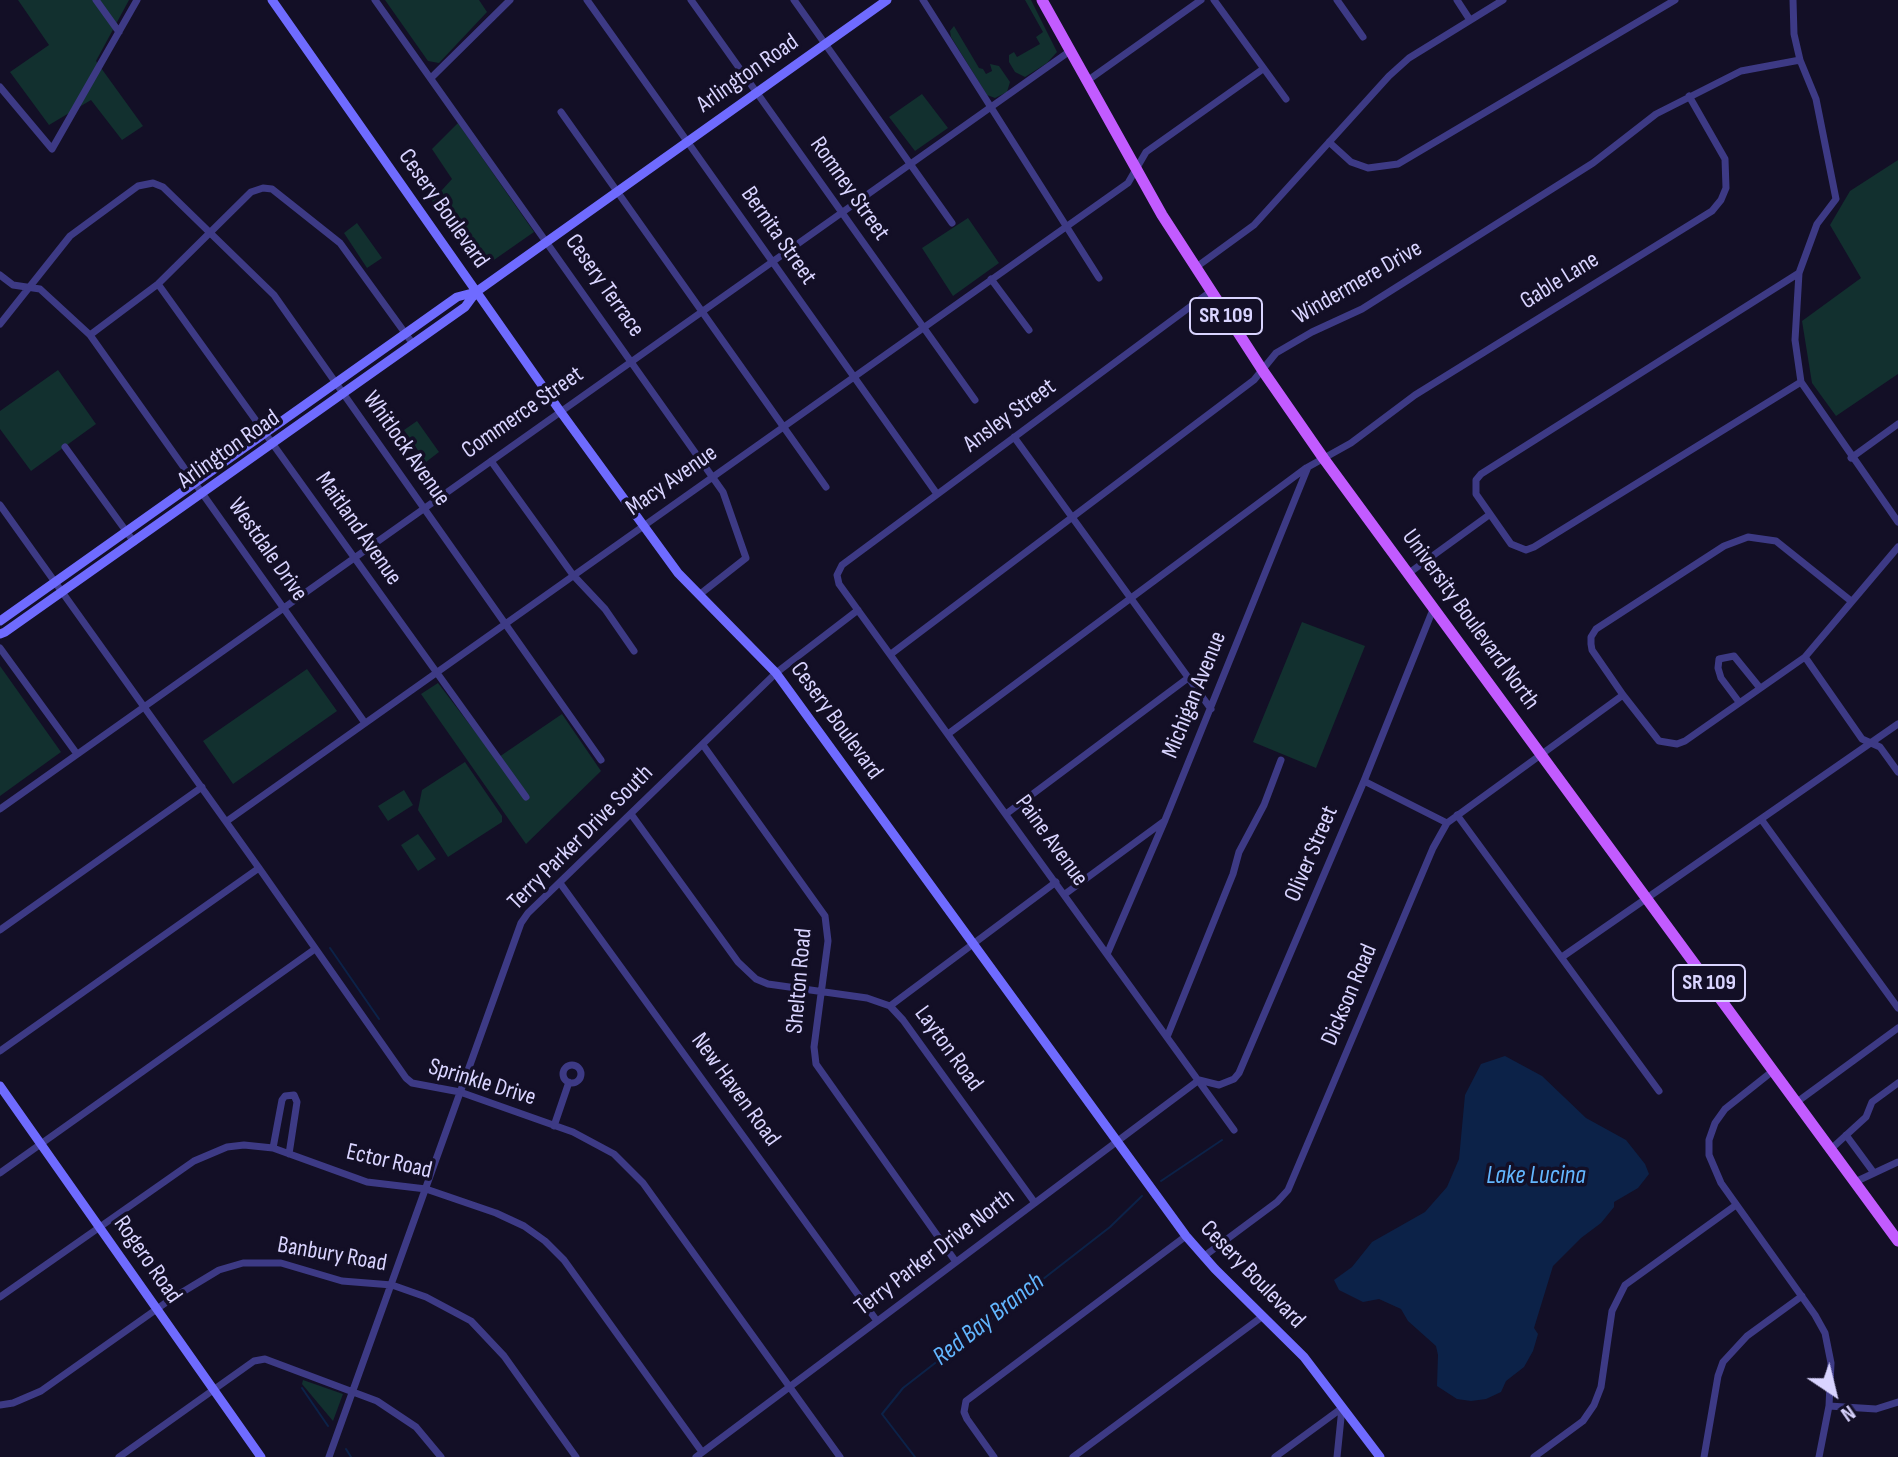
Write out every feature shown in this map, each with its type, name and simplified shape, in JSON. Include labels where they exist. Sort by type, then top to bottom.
[{"type":"main road","name":"Cesery Boulevard","points":[[272,0],[560,411],[678,573],[776,673],[1186,1236],[1203,1257],[1304,1357],[1380,1457]]},
{"type":"main road","name":"Arlington Road","points":[[0,634],[465,307],[476,292],[887,0]]},
{"type":"main road","name":"University Boulevard North","points":[[1042,0],[1135,168],[1210,292],[1263,371],[1324,459],[1898,1241]]},
{"type":"main road","name":"Arlington Road","points":[[0,621],[457,297],[476,292]]},
{"type":"main road","name":"Rogero Road","points":[[0,1086],[261,1457]]},
{"type":"street","points":[[96,0],[119,32]]},
{"type":"street","points":[[0,87],[52,149],[137,0]]},
{"type":"street","name":"Cesery Terrace","points":[[375,0],[723,492],[746,558],[699,595]]},
{"type":"street","points":[[431,78],[510,0]]},
{"type":"street","name":"Bernita Street","points":[[587,0],[937,494]]},
{"type":"street","name":"Romney Street","points":[[691,0],[975,400]]},
{"type":"street","points":[[794,0],[952,223]]},
{"type":"street","points":[[923,0],[1099,278]]},
{"type":"street","points":[[1087,81],[1201,0]]},
{"type":"street","points":[[1214,0],[1286,99]]},
{"type":"street","points":[[1337,0],[1363,37]]},
{"type":"street","points":[[1457,0],[1470,20]]},
{"type":"street","points":[[1195,268],[1254,225],[1389,76],[1409,58],[1503,0]]},
{"type":"street","points":[[1329,142],[1351,162],[1368,168],[1398,164],[1675,0]]},
{"type":"street","points":[[1793,0],[1794,34],[1800,60],[1816,99],[1836,199],[1817,224],[1799,273],[1795,340],[1801,382],[1898,522]]},
{"type":"street","name":"Commerce Street","points":[[0,809],[1070,51]]},
{"type":"street","name":"Windermere Drive","points":[[891,654],[1254,380],[1276,353],[1362,309],[1593,163],[1656,114],[1741,71],[1800,60]]},
{"type":"street","name":"Macy Avenue","points":[[227,821],[1128,183],[1146,152],[1263,69]]},
{"type":"street","name":"Gable Lane","points":[[1324,459],[1351,443],[1415,395],[1712,211],[1726,188],[1725,159],[1689,96]]},
{"type":"street","points":[[561,112],[826,487]]},
{"type":"street","name":"Whitlock Avenue","points":[[27,287],[70,236],[138,186],[153,183],[163,187],[274,295],[601,760]]},
{"type":"street","points":[[90,335],[158,284],[251,192],[263,188],[272,189],[340,243],[413,344]]},
{"type":"street","points":[[1799,273],[1481,474],[1474,487],[1489,515],[1517,548],[1526,550],[1801,382]]},
{"type":"street","name":"Westdale Drive","points":[[0,275],[13,285],[40,289],[90,335],[365,723]]},
{"type":"street","points":[[991,279],[1029,330]]},
{"type":"street","name":"Maitland Avenue","points":[[158,284],[526,797]]},
{"type":"street","points":[[0,324],[27,287]]},
{"type":"street","name":"Ansley Street","points":[[837,575],[842,565],[1210,292]]},
{"type":"street","points":[[1851,458],[1898,424]]},
{"type":"street","points":[[1014,437],[1211,709]]},
{"type":"street","points":[[65,447],[134,542]]},
{"type":"street","points":[[948,734],[1308,467],[1324,459]]},
{"type":"street","points":[[491,461],[573,575],[605,609],[634,651]]},
{"type":"street","name":"Michigan Avenue","points":[[1108,952],[1211,709],[1308,467]]},
{"type":"street","name":"Sprinkle Drive","points":[[0,505],[227,821],[406,1078],[412,1083],[460,1092],[597,1143],[628,1167],[840,1457]]},
{"type":"street","points":[[1409,573],[1489,515]]},
{"type":"street","points":[[1851,601],[1776,541],[1748,537],[1736,541],[1596,629],[1591,637],[1592,650],[1659,741],[1669,745],[1685,741],[1805,657],[1898,547]]},
{"type":"street","name":"Paine Avenue","points":[[837,575],[839,584],[1234,1130]]},
{"type":"street","name":"Oliver Street","points":[[1199,1080],[1219,1085],[1234,1079],[1239,1073],[1364,781],[1434,607]]},
{"type":"street","name":"Terry Parker Drive South","points":[[329,1457],[521,923],[776,673],[858,610]]},
{"type":"street","points":[[0,648],[77,754]]},
{"type":"street","points":[[1739,702],[1721,678],[1719,659],[1734,656],[1760,688]]},
{"type":"street","points":[[1805,657],[1862,739],[1880,747],[1898,772]]},
{"type":"street","points":[[1006,814],[1188,678]]},
{"type":"street","name":"Dickson Road","points":[[1203,1257],[1277,1202],[1288,1190],[1433,848],[1447,823],[1623,695]]},
{"type":"street","points":[[1562,957],[1898,724]]},
{"type":"street","name":"Shelton Road","points":[[703,745],[825,916],[828,941],[814,1047],[821,1076],[956,1262]]},
{"type":"street","points":[[1167,1037],[1239,852],[1264,805],[1281,760]]},
{"type":"street","points":[[1364,781],[1447,823]]},
{"type":"street","points":[[0,930],[202,787]]},
{"type":"street","name":"Layton Road","points":[[631,814],[746,971],[768,984],[867,998],[890,1006],[1035,1203]]},
{"type":"street","points":[[1457,815],[1659,1091]]},
{"type":"street","points":[[1761,819],[1898,1008]]},
{"type":"street","points":[[1065,894],[1165,820]]},
{"type":"street","points":[[0,1051],[259,868]]},
{"type":"street","points":[[890,1006],[1056,882]]},
{"type":"street","name":"New Haven Road","points":[[560,883],[877,1321]]},
{"type":"street","points":[[0,1173],[315,949]]},
{"type":"street","points":[[1797,1102],[1898,1028]]},
{"type":"street","points":[[1774,1070],[1725,1109],[1715,1123],[1709,1140],[1709,1155],[1714,1170],[1736,1205],[1815,1315],[1830,1349],[1829,1406],[1819,1457]]},
{"type":"street","name":"Terry Parker Drive North","points":[[699,1454],[1199,1080]]},
{"type":"street","points":[[554,1126],[569,1082]]},
{"type":"street","points":[[1831,1149],[1866,1117],[1872,1102],[1898,1083]]},
{"type":"street","points":[[273,1148],[282,1100],[285,1096],[294,1095],[297,1102],[289,1154]]},
{"type":"street","points":[[1846,1135],[1874,1173]]},
{"type":"street","name":"Ector Road","points":[[0,1297],[194,1161],[211,1152],[244,1145],[273,1148],[367,1182],[426,1189],[496,1213],[524,1226],[545,1241],[564,1260],[699,1454]]},
{"type":"street","points":[[1855,1182],[1898,1162]]},
{"type":"street","points":[[1534,1457],[1547,1454],[1583,1421],[1594,1405],[1601,1387],[1612,1311],[1625,1285],[1736,1205]]},
{"type":"street","points":[[994,1457],[967,1419],[964,1407],[971,1395],[1186,1236]]},
{"type":"street","name":"Banbury Road","points":[[0,1405],[41,1391],[208,1275],[243,1263],[281,1263],[342,1281],[392,1285],[436,1302],[471,1321],[504,1356],[576,1457]]},
{"type":"street","points":[[1704,1457],[1723,1362],[1747,1336],[1802,1296]]},
{"type":"street","points":[[1073,1457],[1263,1316]]},
{"type":"street","points":[[119,1457],[254,1361],[265,1359],[353,1391],[399,1414],[416,1427],[441,1457]]},
{"type":"street","points":[[1829,1406],[1876,1409],[1898,1402]]},
{"type":"street","points":[[1275,1457],[1342,1408]]},
{"type":"street","points":[[1337,1457],[1342,1408]]},
{"type":"green space","points":[[18,0],[129,0],[96,61],[143,126],[122,140],[91,100],[49,125],[10,72],[49,45]]},
{"type":"green space","points":[[385,0],[479,0],[487,12],[439,63],[428,61]]},
{"type":"green space","points":[[1025,0],[1031,0],[1057,52],[1047,63],[1025,77],[1015,72],[1009,55],[1014,52],[1017,57],[1040,44],[1036,37],[1043,32]]},
{"type":"green space","points":[[954,26],[979,68],[986,74],[992,71],[990,64],[999,66],[1010,82],[1007,92],[995,98],[987,95],[951,37],[950,31]]},
{"type":"green space","points":[[922,94],[948,128],[915,151],[889,117]]},
{"type":"green space","points":[[458,123],[534,232],[481,269],[432,201],[452,179],[432,149]]},
{"type":"green space","points":[[1898,160],[1898,374],[1836,416],[1812,383],[1802,321],[1861,278],[1830,225],[1850,191]]},
{"type":"green space","points":[[968,218],[999,263],[953,296],[922,248]]},
{"type":"green space","points":[[357,223],[382,258],[367,268],[344,233]]},
{"type":"green space","points":[[58,370],[96,424],[31,471],[0,429],[0,411]]},
{"type":"green space","points":[[417,421],[439,452],[426,462],[404,430]]},
{"type":"green space","points":[[1302,622],[1365,646],[1316,768],[1253,742]]},
{"type":"green space","points":[[0,666],[61,752],[0,796]]},
{"type":"green space","points":[[307,669],[337,711],[233,784],[203,741]]},
{"type":"green space","points":[[438,683],[496,759],[562,714],[601,771],[526,844],[421,694]]},
{"type":"green space","points":[[465,762],[502,816],[502,822],[448,857],[418,810],[422,790]]},
{"type":"green space","points":[[404,790],[413,805],[388,821],[378,806]]},
{"type":"green space","points":[[418,834],[436,859],[418,871],[401,845]]},
{"type":"green space","points":[[303,1380],[343,1394],[333,1421],[302,1384]]},
{"type":"water","name":"Lake Lucina","points":[[1505,1056],[1542,1076],[1586,1118],[1626,1140],[1649,1174],[1638,1188],[1614,1202],[1614,1207],[1601,1223],[1553,1266],[1534,1328],[1538,1334],[1524,1367],[1506,1381],[1501,1392],[1471,1401],[1457,1399],[1437,1386],[1436,1346],[1408,1321],[1401,1309],[1379,1299],[1363,1302],[1339,1290],[1334,1280],[1352,1267],[1372,1242],[1425,1212],[1447,1187],[1459,1159],[1465,1095],[1481,1064]]},
{"type":"waterway","points":[[330,948],[379,1019]]},
{"type":"waterway","points":[[1161,1181],[1222,1140]]},
{"type":"waterway","name":"Red Bay Branch","points":[[915,1457],[882,1414],[903,1388],[1110,1227],[1142,1196]]},
{"type":"waterway","points":[[302,1388],[328,1426]]},
{"type":"waterway","points":[[346,1449],[351,1457]]}]
